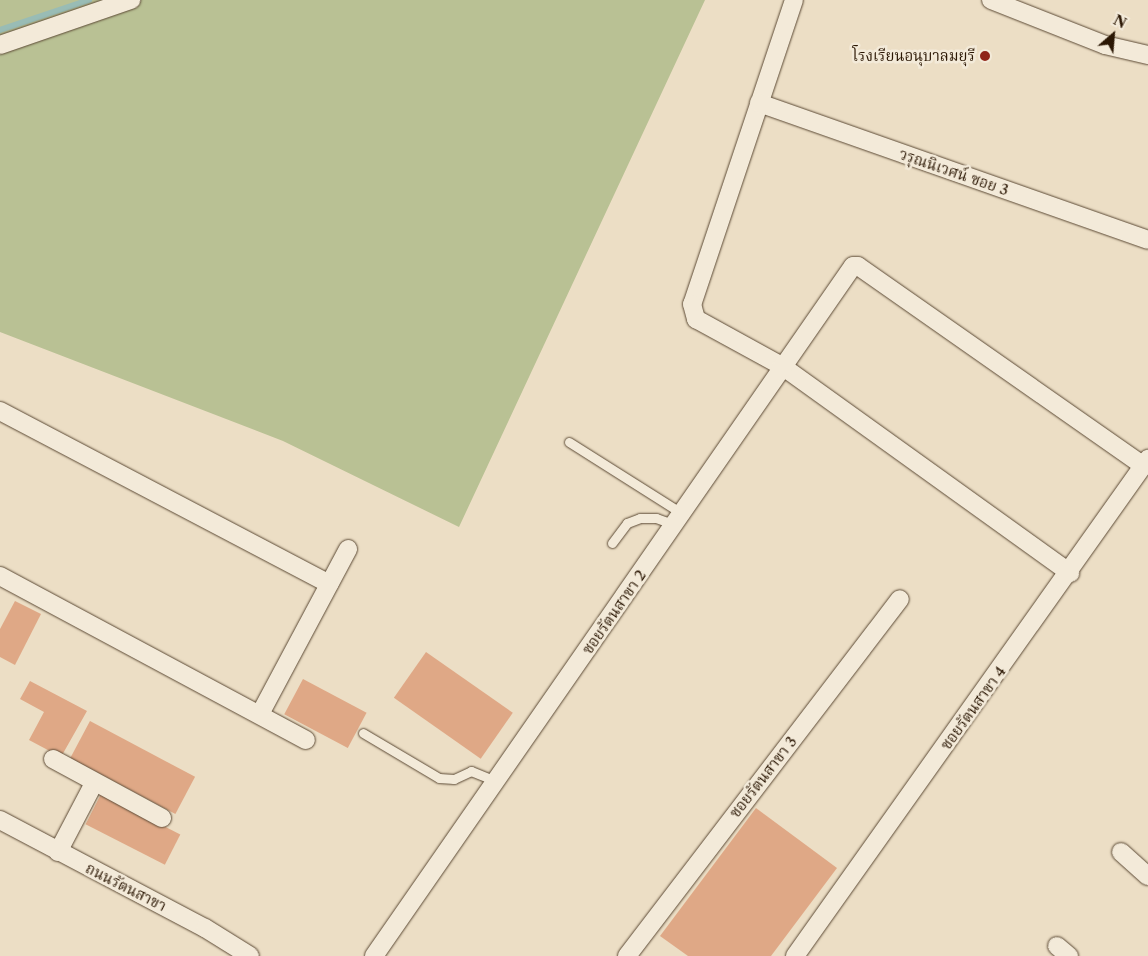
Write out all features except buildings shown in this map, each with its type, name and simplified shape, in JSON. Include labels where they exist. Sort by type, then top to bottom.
[{"type":"street","points":[[0,45],[132,0]]},
{"type":"street","points":[[794,0],[692,304],[696,319],[782,366],[1070,573]]},
{"type":"street","points":[[990,0],[1105,45],[1148,56]]},
{"type":"street","name":"วรุณนิเวศน์ ซอย 3","points":[[759,103],[1148,240]]},
{"type":"street","name":"ซอยรัตนสาขา 2","points":[[374,956],[853,266],[858,266],[1146,463]]},
{"type":"street","points":[[0,411],[329,584]]},
{"type":"street","name":"ซอยรัตนสาขา 4","points":[[795,956],[1070,573],[1146,463]]},
{"type":"street","points":[[260,714],[348,550]]},
{"type":"street","points":[[0,576],[306,740]]},
{"type":"street","name":"ซอยรัตนสาขา 3","points":[[627,956],[900,599]]},
{"type":"street","points":[[53,759],[94,783],[162,818]]},
{"type":"street","points":[[58,852],[94,783]]},
{"type":"street","name":"ถนนรัตนสาขา","points":[[0,820],[204,928],[250,956]]},
{"type":"street","points":[[1121,852],[1148,876]]},
{"type":"lane","points":[[569,442],[679,519]]},
{"type":"lane","points":[[612,543],[626,523],[640,518],[679,519]]},
{"type":"lane","points":[[363,733],[439,778],[454,779],[471,771],[496,781]]},
{"type":"green space","points":[[0,0],[705,0],[459,527],[283,441],[0,332]]},
{"type":"waterway","points":[[0,30],[89,0]]},
{"type":"place","name":"โรงเรียนอนุบาลมยุรี","points":[[985,56]]}]
